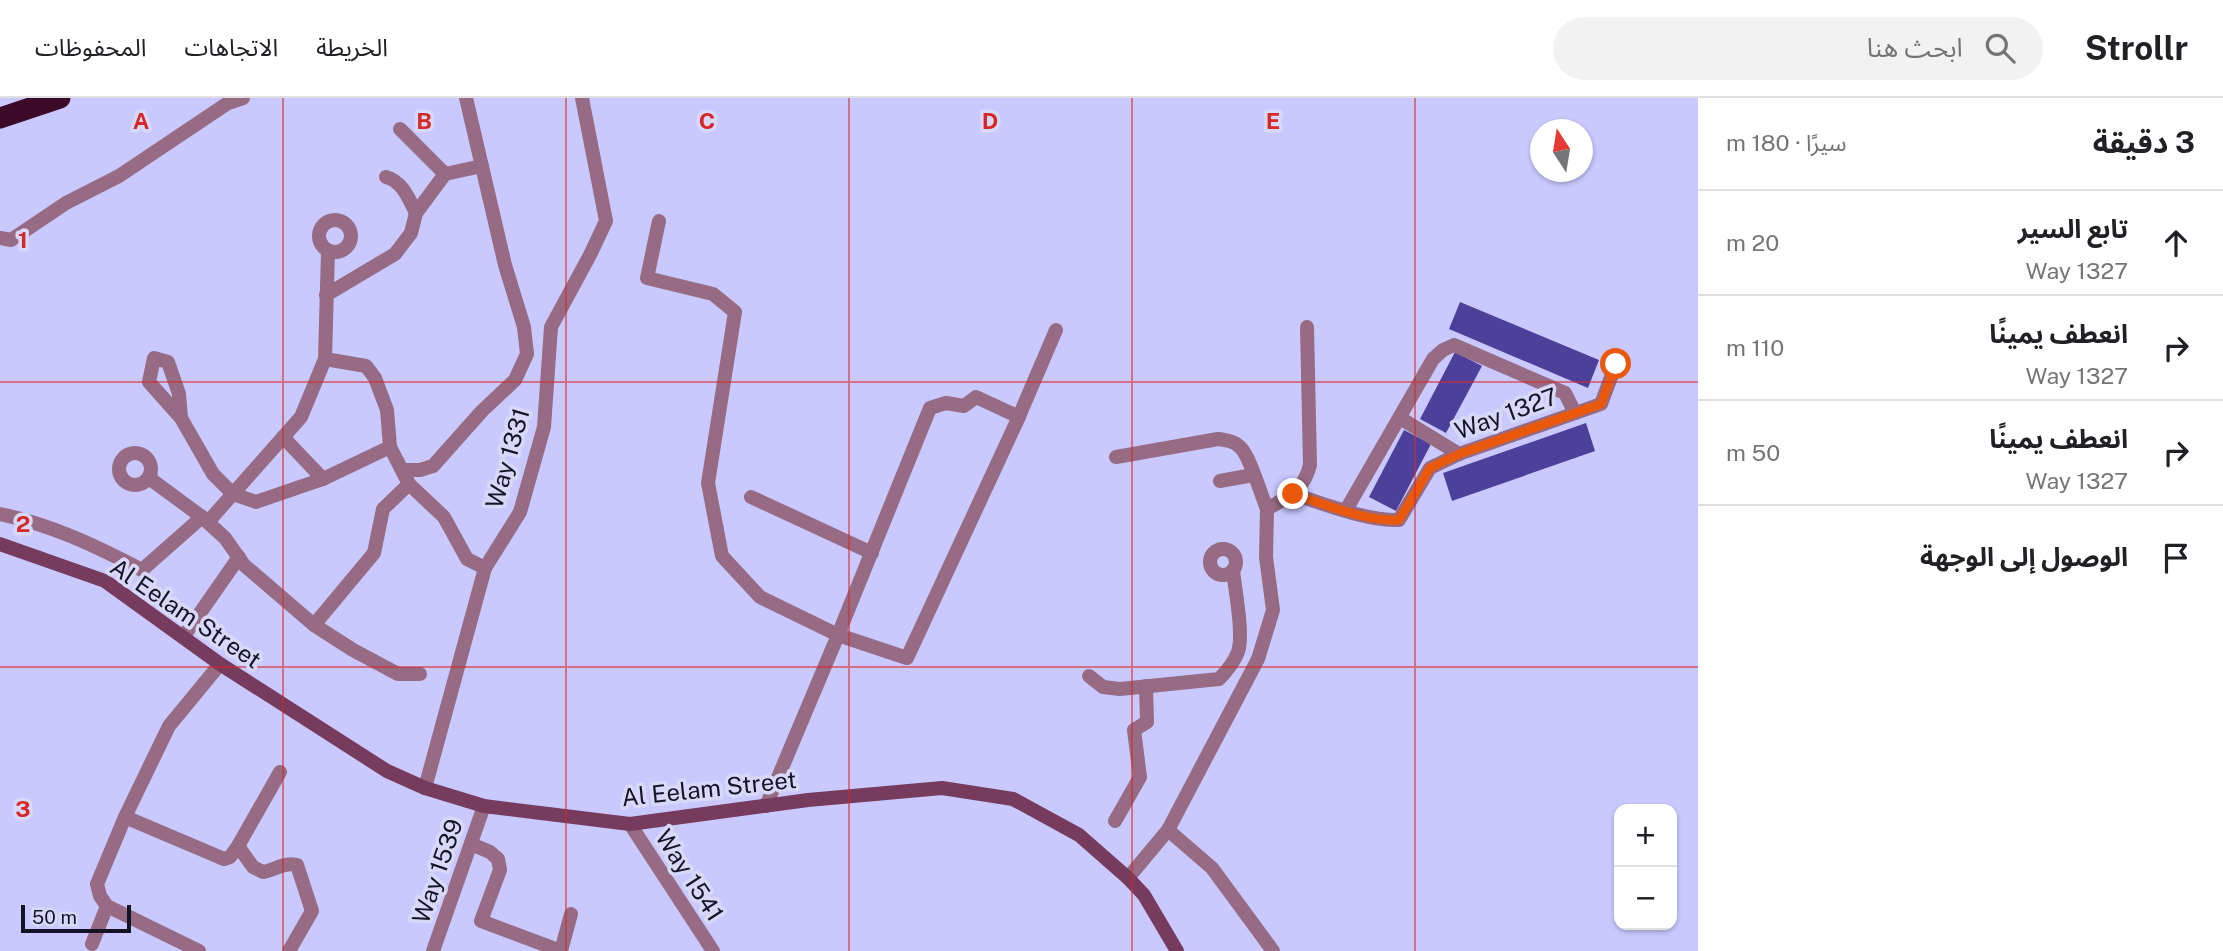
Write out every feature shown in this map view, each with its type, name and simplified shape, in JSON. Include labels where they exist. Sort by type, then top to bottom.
[{"type":"highway","points":[[0,118],[60,98]]},
{"type":"main road","name":"Al Eelam Street","points":[[0,544],[105,581],[220,664],[387,771],[425,788],[484,806],[630,824],[766,806],[942,788],[1013,799],[1079,835],[1128,878],[1143,895],[1177,951]]},
{"type":"street","points":[[0,238],[10,240],[66,203],[119,176],[228,103],[243,98]]},
{"type":"street","points":[[402,470],[420,470],[433,466],[514,380],[527,354],[524,327],[505,265],[466,98]]},
{"type":"street","name":"Way 1331","points":[[425,788],[485,568],[520,512],[544,427],[551,327],[606,221],[582,98]]},
{"type":"street","points":[[400,129],[445,174]]},
{"type":"street","points":[[326,295],[395,254],[411,233],[416,213],[445,174],[482,166]]},
{"type":"street","points":[[386,177],[395,179],[416,213]]},
{"type":"street","points":[[659,221],[647,278],[713,294],[736,312],[708,483],[722,556],[760,597],[838,635],[906,658],[1019,417],[1056,330]]},
{"type":"street","points":[[0,514],[30,520],[75,537],[142,570],[233,494],[300,417],[325,359],[328,251]]},
{"type":"street","points":[[1267,509],[1293,494],[1306,481],[1310,465],[1307,327]]},
{"type":"street","points":[[1346,510],[1433,359],[1454,345],[1565,393],[1575,413]]},
{"type":"street","points":[[325,359],[366,366],[376,378],[387,410],[390,447],[409,484],[444,517],[467,559],[485,568]]},
{"type":"street","name":"Way 1327","points":[[1293,494],[1388,521],[1399,520],[1430,468],[1459,454],[1601,404],[1616,364]]},
{"type":"street","points":[[766,806],[930,408],[946,403],[964,406],[976,397],[1019,417]]},
{"type":"street","points":[[181,418],[213,474],[233,494],[256,502],[323,479],[390,447]]},
{"type":"street","points":[[1400,418],[1459,454]]},
{"type":"street","points":[[283,437],[323,479]]},
{"type":"street","points":[[1116,457],[1219,439],[1231,441],[1241,447],[1267,509],[1266,557],[1273,610],[1258,660],[1168,830],[1128,878]]},
{"type":"street","points":[[1220,481],[1253,475]]},
{"type":"street","points":[[149,478],[205,519],[225,538],[244,565],[314,625],[398,674],[420,674]]},
{"type":"street","points":[[314,625],[374,553],[383,509],[409,484]]},
{"type":"street","points":[[751,497],[872,553]]},
{"type":"street","points":[[184,636],[239,557]]},
{"type":"street","points":[[1090,676],[1103,687],[1120,689],[1219,679],[1228,670],[1238,651],[1240,640],[1234,570]]},
{"type":"street","points":[[199,951],[107,905],[100,896],[97,884],[125,817],[169,726],[220,664]]},
{"type":"street","points":[[1115,821],[1140,777],[1134,730],[1147,722],[1146,686]]},
{"type":"street","points":[[125,817],[216,858],[224,859],[230,857],[238,846],[280,772]]},
{"type":"street","name":"Way 1539","points":[[433,951],[484,806]]},
{"type":"street","name":"Way 1541","points":[[630,824],[713,951]]},
{"type":"street","points":[[1168,830],[1212,868],[1273,951]]},
{"type":"street","points":[[471,844],[490,852],[498,859],[500,870],[481,921],[561,951],[571,914]]},
{"type":"street","points":[[238,846],[253,867],[262,872],[288,863],[297,865],[312,911],[289,951]]},
{"type":"street","points":[[92,944],[107,905]]},
{"type":"building","points":[[1460,302],[1599,360],[1588,388],[1449,329]]},
{"type":"building","points":[[1455,352],[1482,366],[1446,433],[1420,419]]},
{"type":"building","points":[[1586,423],[1595,451],[1452,501],[1443,473]]},
{"type":"building","points":[[1404,430],[1431,444],[1396,511],[1369,497]]},
{"type":"route","points":[[1293,494],[1388,521],[1399,520],[1430,468],[1459,454],[1601,404],[1616,364]]}]
